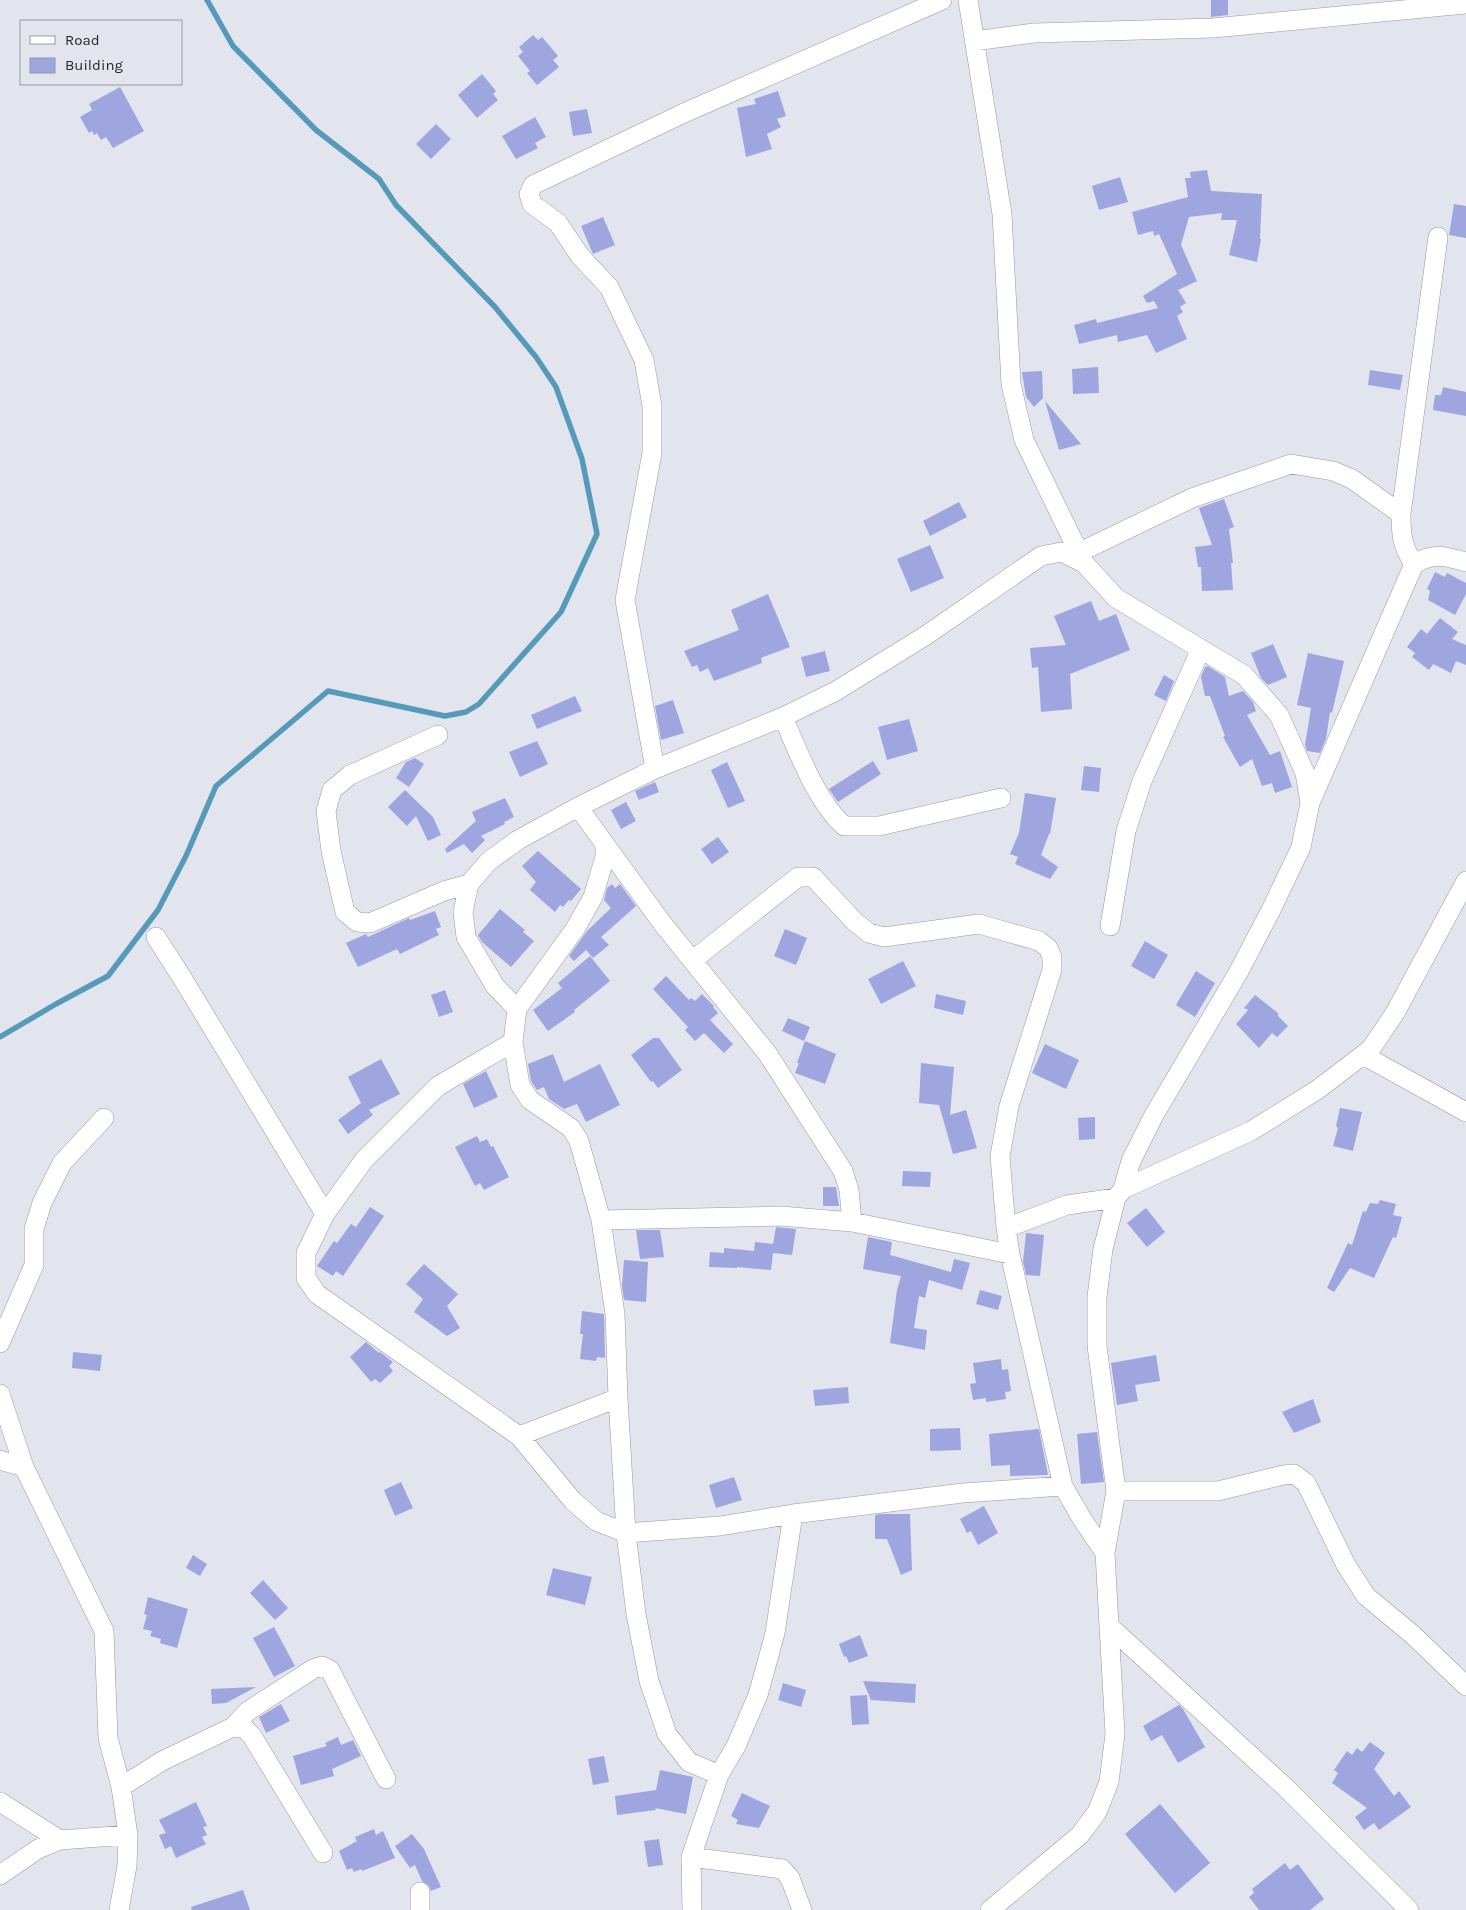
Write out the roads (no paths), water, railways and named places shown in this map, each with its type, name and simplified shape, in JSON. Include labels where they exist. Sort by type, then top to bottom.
[{"type":"street","points":[[655,769],[625,600],[652,453],[652,406],[644,360],[609,287],[580,256],[558,222],[532,204],[529,194],[533,185],[684,113],[942,0]]},
{"type":"street","points":[[968,0],[974,41],[980,63],[1002,214],[1011,384],[1024,440],[1081,558],[1116,598],[1244,675],[1279,715],[1305,772],[1310,803]]},
{"type":"street","points":[[974,41],[1034,33],[1213,28],[1466,4]]},
{"type":"street","points":[[1414,564],[1406,552],[1401,537],[1401,514],[1438,237]]},
{"type":"street","points":[[517,1009],[495,986],[466,937],[463,912],[469,884],[489,861],[518,840],[578,807],[655,769],[783,717],[836,691],[917,641],[1041,556],[1061,552],[1081,558],[1192,498],[1291,464],[1333,471],[1352,478],[1401,514]]},
{"type":"street","points":[[990,1910],[1080,1835],[1097,1812],[1109,1782],[1115,1734],[1105,1553],[1116,1491],[1097,1346],[1097,1297],[1102,1249],[1120,1194],[1132,1161],[1154,1115],[1238,973],[1301,847],[1310,803],[1414,564],[1427,556],[1441,555],[1466,562]]},
{"type":"street","points":[[1110,926],[1126,831],[1142,781],[1201,649]]},
{"type":"street","points":[[783,717],[802,762],[833,816],[844,826],[879,826],[1001,798]]},
{"type":"street","points":[[438,735],[350,775],[332,790],[326,811],[331,851],[345,912],[357,922],[370,923],[444,891],[469,884]]},
{"type":"street","points":[[578,807],[662,923],[767,1053],[843,1171],[849,1190],[852,1222]]},
{"type":"street","points":[[605,844],[605,857],[593,897],[575,929],[517,1009],[513,1042],[520,1085],[530,1100],[571,1128],[579,1141],[601,1220],[615,1314],[626,1533],[636,1614],[649,1681],[667,1734],[690,1762],[719,1775]]},
{"type":"street","points":[[693,960],[798,877],[813,877],[855,922],[869,933],[884,937],[979,924],[1039,941],[1048,948],[1052,957],[1052,970],[1009,1106],[1000,1156],[1006,1228],[1010,1254],[1063,1486],[1105,1553]]},
{"type":"street","points":[[1006,1228],[1067,1205],[1120,1194],[1251,1130],[1317,1090],[1372,1047],[1395,1013],[1466,881]]},
{"type":"street","points":[[156,937],[325,1214]]},
{"type":"street","points":[[513,1042],[438,1086],[364,1160],[325,1214],[306,1253],[306,1278],[317,1294],[519,1436],[573,1501],[596,1521],[626,1533],[720,1526],[793,1514],[963,1493],[1063,1486]]},
{"type":"street","points":[[1363,1055],[1466,1112]]},
{"type":"street","points":[[0,1343],[34,1265],[34,1229],[42,1203],[62,1163],[104,1118]]},
{"type":"street","points":[[601,1220],[780,1216],[852,1222],[1010,1254]]},
{"type":"street","points":[[0,1394],[24,1467],[104,1631],[108,1738],[121,1787],[128,1835],[127,1866],[119,1910]]},
{"type":"street","points":[[519,1436],[618,1398]]},
{"type":"street","points":[[0,1460],[24,1467]]},
{"type":"street","points":[[1116,1491],[1218,1491],[1294,1474],[1306,1483],[1346,1566],[1366,1596],[1413,1635],[1466,1686]]},
{"type":"street","points":[[692,1910],[691,1857],[719,1775],[736,1746],[758,1695],[775,1633],[793,1514]]},
{"type":"street","points":[[1109,1626],[1285,1787],[1409,1910]]},
{"type":"street","points":[[121,1787],[162,1761],[233,1727],[248,1712],[322,1666],[330,1670],[386,1779]]},
{"type":"street","points":[[233,1727],[244,1728],[252,1736],[324,1853]]},
{"type":"street","points":[[0,1802],[60,1840]]},
{"type":"street","points":[[0,1875],[38,1849],[60,1840],[128,1835]]},
{"type":"street","points":[[691,1857],[782,1868],[790,1878],[802,1910]]},
{"type":"waterway","points":[[0,1037],[108,976],[158,910],[186,856],[216,786],[328,691],[445,716],[466,712],[479,704],[561,612],[597,534],[582,459],[556,387],[536,357],[495,307],[396,205],[379,179],[316,130],[233,46],[207,0]]}]
